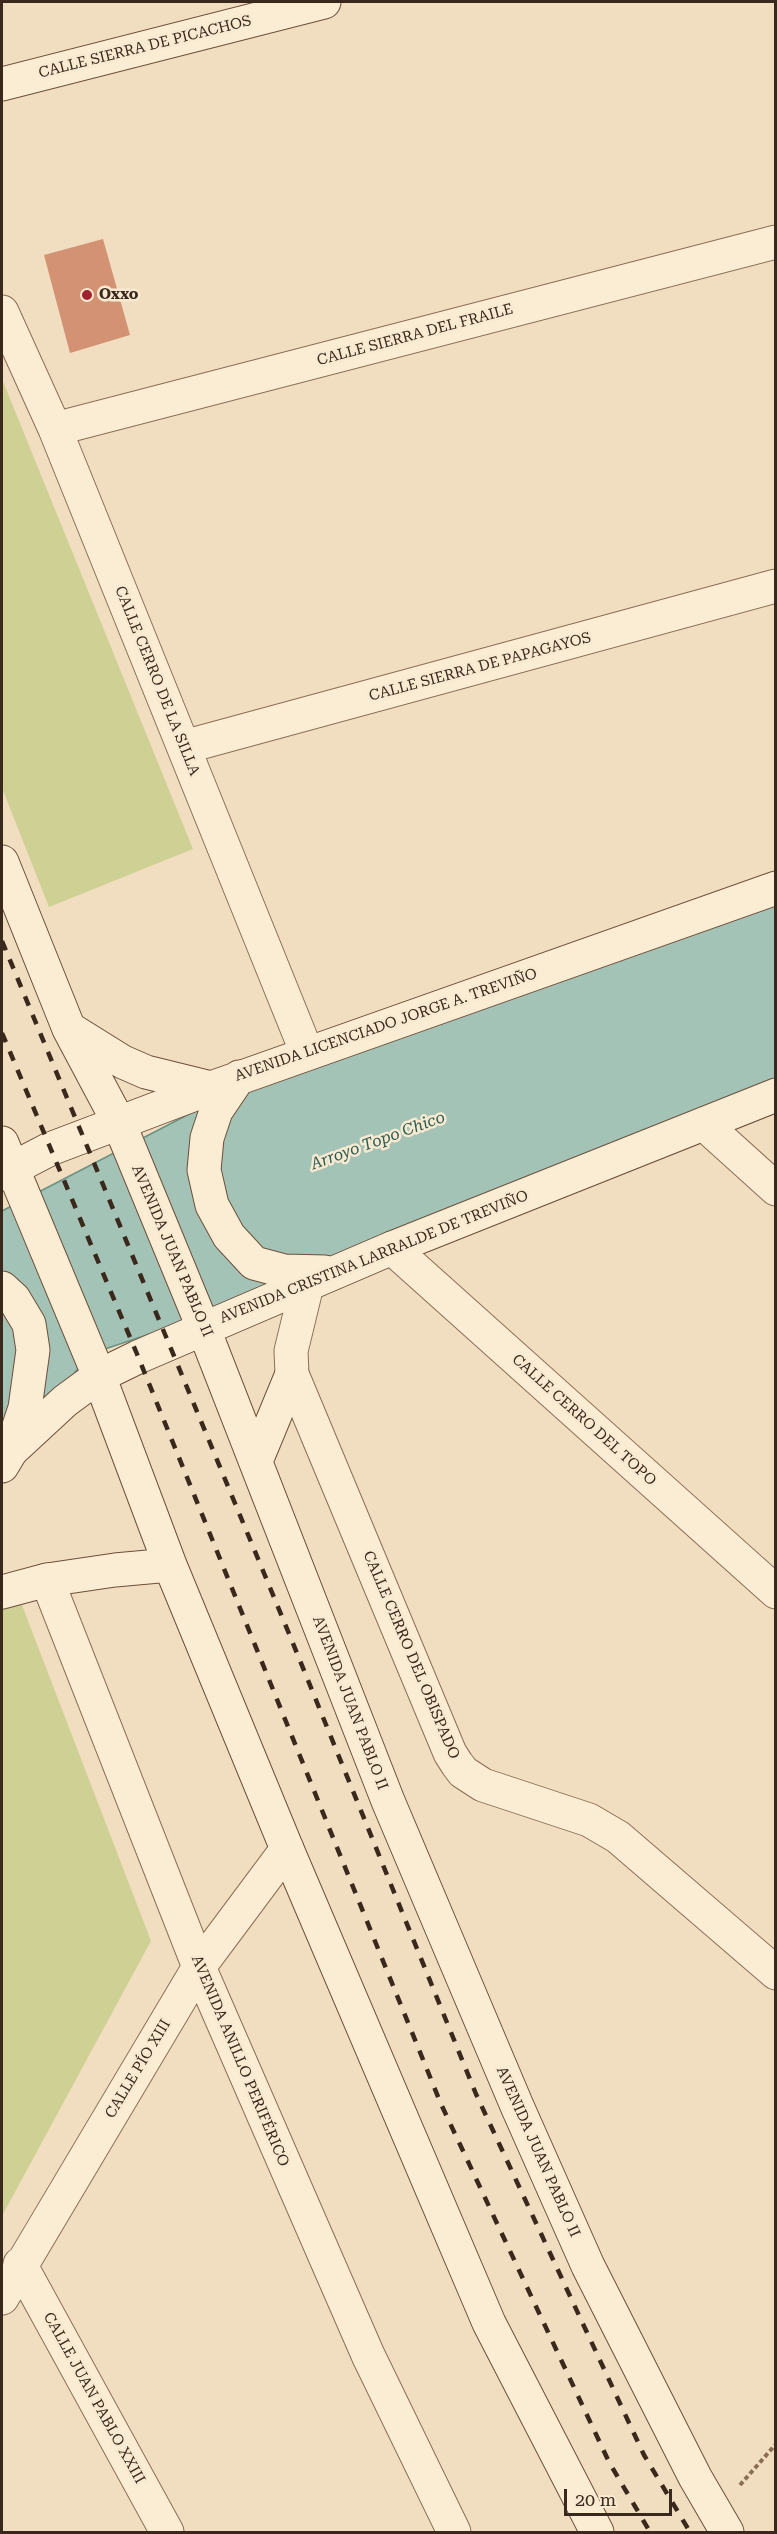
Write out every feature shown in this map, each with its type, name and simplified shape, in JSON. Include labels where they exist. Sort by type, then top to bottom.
[{"type":"street","name":"CALLE SIERRA DE PICACHOS","points":[[2,84],[324,2]]},
{"type":"street","name":"CALLE SIERRA DEL FRAILE","points":[[55,429],[776,242]]},
{"type":"street","name":"CALLE CERRO DE LA SILLA","points":[[2,312],[55,429],[308,1053]]},
{"type":"street","name":"CALLE SIERRA DE PAPAGAYOS","points":[[184,747],[776,586]]},
{"type":"street","name":"AVENIDA JUAN PABLO II","points":[[2,862],[69,1029],[123,1133],[200,1318],[388,1801],[517,2106],[588,2266],[695,2476],[721,2522]]},
{"type":"street","name":"AVENIDA LICENCIADO JORGE A. TREVIÑO","points":[[9,1168],[50,1149],[123,1133],[308,1053],[776,888]]},
{"type":"street","points":[[69,1029],[123,1062],[146,1072],[222,1092],[207,1138],[204,1170],[213,1205],[229,1236],[254,1263],[308,1276]]},
{"type":"street","name":"AVENIDA CRISTINA LARRALDE DE TREVIÑO","points":[[6,1458],[65,1401],[94,1365],[200,1318],[308,1276],[392,1248],[776,1095]]},
{"type":"street","points":[[704,1124],[776,1189]]},
{"type":"street","points":[[9,1168],[94,1365],[170,1565],[287,1849],[489,2323],[597,2532]]},
{"type":"street","name":"CALLE CERRO DEL TOPO","points":[[392,1248],[776,1592]]},
{"type":"street","name":"CALLE CERRO DEL OBISPADO","points":[[308,1276],[291,1351],[292,1374],[450,1753],[463,1772],[483,1785],[589,1820],[618,1837],[776,1973]]},
{"type":"street","points":[[2,1287],[14,1299],[28,1324],[33,1350],[25,1408],[6,1458]]},
{"type":"street","points":[[256,1461],[292,1374]]},
{"type":"street","points":[[2,1592],[47,1580],[170,1565]]},
{"type":"street","name":"AVENIDA ANILLO PERIFÉRICO","points":[[47,1580],[199,1967],[368,2355],[454,2532]]},
{"type":"street","name":"CALLE PÍO XIII","points":[[2,2298],[20,2264],[199,1967],[287,1849]]},
{"type":"street","name":"CALLE JUAN PABLO XXIII","points":[[20,2264],[167,2532]]},
{"type":"path","points":[[721,2522],[776,2444]]},
{"type":"green space","points":[[2,379],[193,849],[49,907],[2,788]]},
{"type":"green space","points":[[20,1600],[151,1941],[2,2216],[2,1606]]},
{"type":"water","name":"Arroyo Topo Chico","points":[[775,888],[775,1095],[332,1273],[90,1354],[11,1451],[2,1466],[2,1211],[307,1053]]},
{"type":"building","name":"Oxxo","points":[[103,239],[130,335],[70,353],[44,255]]},
{"type":"railway","points":[[2,941],[290,1636],[476,2094],[644,2455],[690,2532]]},
{"type":"railway","points":[[2,1033],[137,1354],[441,2104],[609,2462],[650,2532]]},
{"type":"place","name":"Oxxo","points":[[87,295]]}]
